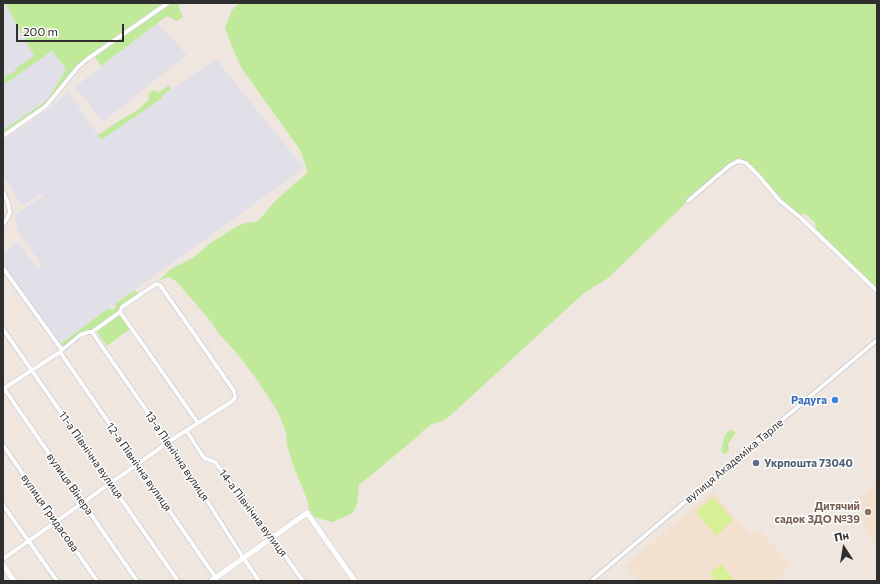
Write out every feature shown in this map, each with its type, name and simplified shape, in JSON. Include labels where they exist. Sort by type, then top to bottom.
[{"type":"street","points":[[3,136],[46,106],[78,67],[86,60],[168,3]]},
{"type":"street","points":[[688,201],[729,166],[738,161],[746,163],[780,201],[877,291]]},
{"type":"street","points":[[3,191],[10,212],[3,224]]},
{"type":"street","name":"12-а Північна вулиця","points":[[3,268],[138,464],[215,580]]},
{"type":"street","points":[[3,389],[61,351],[80,335],[92,332],[120,311],[122,307],[158,284],[235,393],[235,398],[231,402],[186,430],[3,559]]},
{"type":"street","points":[[120,311],[198,423]]},
{"type":"street","name":"11-а Північна вулиця","points":[[3,329],[178,581]]},
{"type":"street","name":"13-а Північна вулиця","points":[[92,332],[169,442],[259,581]]},
{"type":"street","name":"вулиця Академіка Тарле","points":[[591,581],[877,340]]},
{"type":"street","name":"вулиця Вінера","points":[[3,389],[137,581]]},
{"type":"street","name":"14-а Північна вулиця","points":[[186,430],[204,458],[214,462],[273,538],[303,581]]},
{"type":"street","name":"вулиця Гридасова","points":[[3,445],[97,581]]},
{"type":"street","points":[[3,505],[57,581]]},
{"type":"street","points":[[215,580],[307,513],[355,581]]},
{"type":"street","points":[[3,566],[14,581]]},
{"type":"shaded area","points":[[3,3],[5,3],[37,60],[52,51],[67,69],[48,99],[3,130]]},
{"type":"shaded area","points":[[157,23],[187,55],[103,122],[75,87]]},
{"type":"shaded area","points":[[216,59],[304,168],[60,344],[3,264],[3,253],[18,242],[38,269],[42,266],[16,229],[18,224],[14,218],[16,214],[43,196],[41,194],[22,206],[3,176],[3,141],[57,103],[68,90],[100,138]]},
{"type":"shaded area","name":"Дитячий садок ЗДО №39","points":[[877,484],[877,540],[874,540],[863,525],[857,499]]},
{"type":"shaded area","points":[[713,491],[750,534],[758,528],[791,566],[773,581],[638,581],[625,566]]},
{"type":"green space","points":[[5,3],[163,3],[77,64],[52,98],[3,134],[3,130],[48,99],[66,69],[52,51],[3,85],[6,75],[13,73],[18,67],[34,56]]},
{"type":"green space","points":[[172,3],[183,3],[178,6],[183,17],[177,21],[167,16],[101,66],[95,57]]},
{"type":"green space","points":[[239,3],[877,3],[877,288],[816,229],[815,223],[806,214],[801,215],[783,200],[747,161],[739,158],[733,160],[686,199],[688,201],[608,278],[584,293],[451,415],[443,421],[432,424],[424,430],[359,485],[357,504],[353,513],[332,522],[314,517],[309,509],[307,499],[293,465],[287,445],[286,432],[278,412],[258,381],[177,282],[169,277],[158,281],[171,269],[193,258],[212,242],[238,226],[245,223],[256,222],[274,202],[308,172],[300,150],[242,69],[231,44],[225,27],[232,10]]},
{"type":"green space","points":[[168,86],[171,89],[163,95],[162,98],[101,140],[98,135],[135,112],[149,100],[148,94],[154,90],[159,92]]},
{"type":"green space","points":[[135,290],[138,294],[120,306],[118,312],[94,330],[83,331],[64,346],[60,344],[109,308],[112,310],[116,307],[115,304]]},
{"type":"green space","points":[[119,315],[130,329],[107,346],[96,331]]},
{"type":"green space","points":[[730,430],[736,432],[728,444],[729,451],[725,454],[721,451],[725,435]]},
{"type":"green space","points":[[713,497],[733,520],[716,536],[696,512]]},
{"type":"green space","points":[[721,564],[735,581],[716,581],[710,573]]},
{"type":"place","name":"Радуга","points":[[835,400]]},
{"type":"place","name":"Укрпошта 73040","points":[[756,463]]},
{"type":"place","name":"Дитячий садок ЗДО №39","points":[[868,512]]}]
